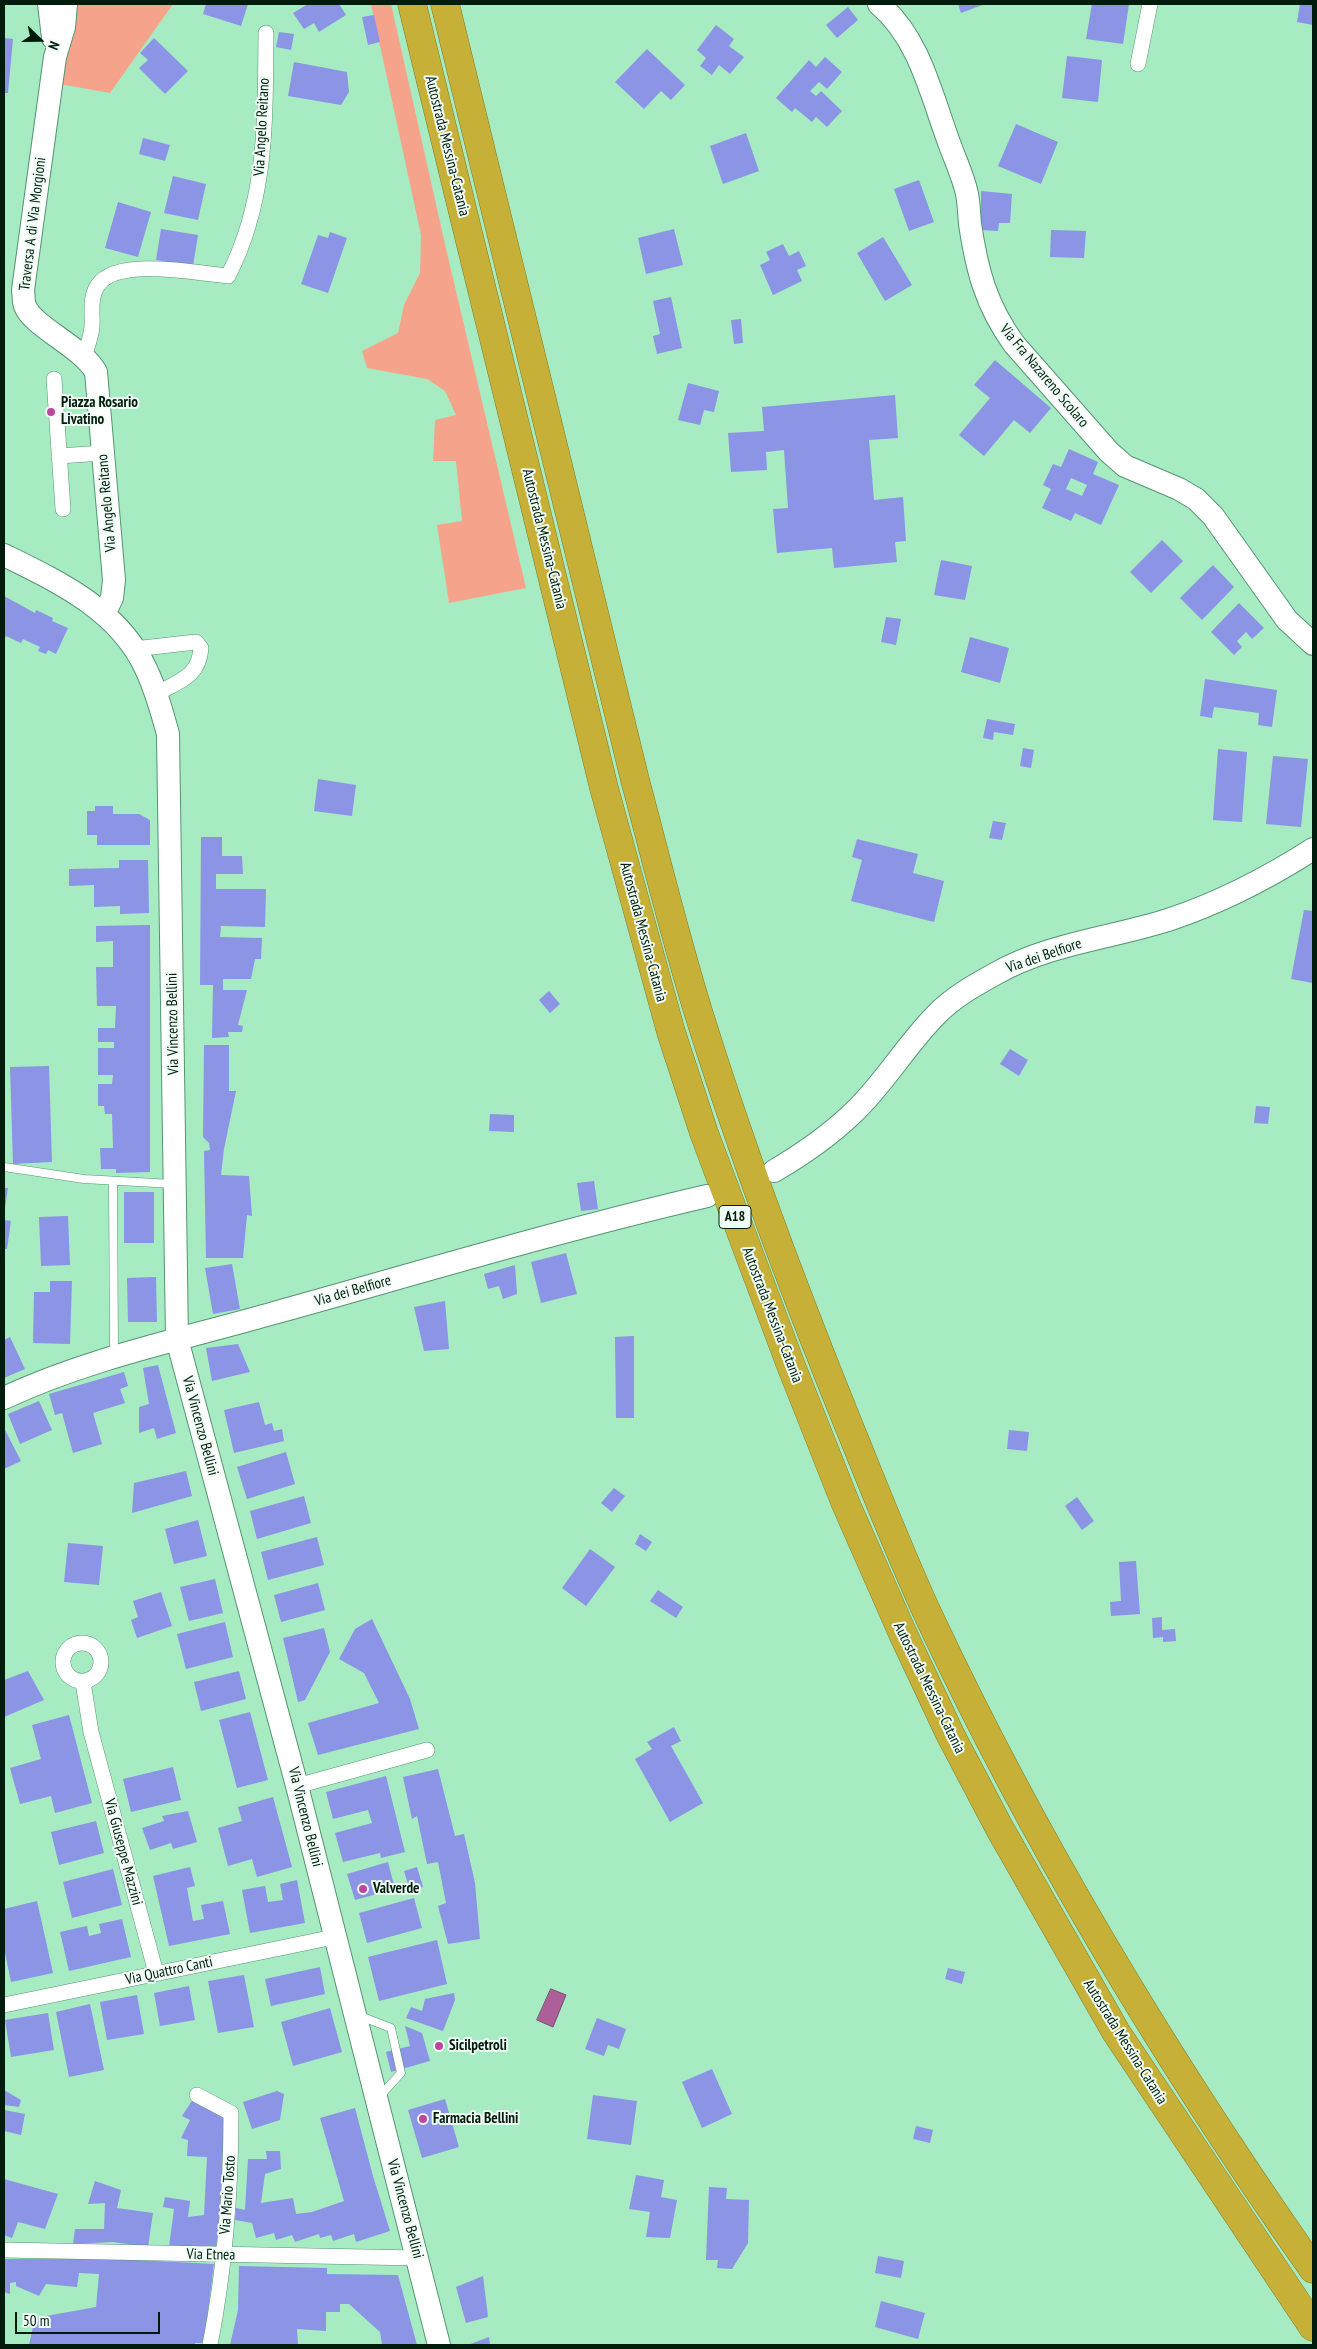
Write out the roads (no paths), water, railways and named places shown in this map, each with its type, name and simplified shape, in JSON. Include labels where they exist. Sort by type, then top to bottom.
[{"type":"highway","name":"Autostrada Messina-Catania","points":[[412,4],[602,778],[637,913],[671,1032],[704,1134],[790,1363],[845,1502],[903,1634],[950,1734],[1000,1829],[1116,2032],[1313,2327]]},
{"type":"highway","name":"Autostrada Messina-Catania","points":[[445,4],[635,780],[667,901],[701,1022],[734,1125],[819,1352],[930,1618],[1029,1814],[1143,2013],[1313,2269]]},
{"type":"street","name":"Traversa A di Via Morgioni","points":[[49,4],[55,57]]},
{"type":"street","name":"Traversa A di Via Morgioni","points":[[66,4],[64,27],[55,57],[23,290],[25,305],[31,316],[87,359]]},
{"type":"street","name":"Via Fra Nazareno Scolaro","points":[[879,4],[893,16],[909,39],[922,68],[967,194],[978,274],[988,302],[1000,324],[1014,344],[1109,452],[1125,466],[1196,499],[1213,516],[1286,620],[1313,644]]},
{"type":"street","points":[[1138,64],[1150,4]]},
{"type":"street","name":"Via Angelo Reitano","points":[[104,614],[112,598],[114,580],[96,372],[87,359],[92,328],[91,304],[97,286],[109,275],[129,269],[228,276],[236,261],[254,208],[262,168],[266,33]]},
{"type":"street","points":[[54,380],[63,509]]},
{"type":"street","points":[[59,456],[102,453]]},
{"type":"street","name":"Via Vincenzo Bellini","points":[[4,555],[48,576],[82,596],[104,614],[134,649],[146,668],[168,734],[177,1339],[297,1786],[439,2345]]},
{"type":"street","points":[[134,649],[196,642],[201,648],[200,662],[190,676],[156,694]]},
{"type":"street","name":"Via dei Belfiore","points":[[774,1171],[813,1147],[854,1112],[937,1014],[962,993],[996,973],[1037,955],[1168,920],[1271,875],[1313,849]]},
{"type":"street","name":"Via dei Belfiore","points":[[4,1398],[114,1357],[602,1221],[707,1196]]},
{"type":"street","name":"Via Giuseppe Mazzini","points":[[83,1682],[91,1732],[156,1973]]},
{"type":"street","points":[[297,1786],[427,1750]]},
{"type":"street","name":"Via Quattro Canti","points":[[4,2005],[334,1937]]},
{"type":"street","name":"Via Mario Tosto","points":[[197,2095],[231,2113],[231,2180],[223,2255],[210,2345]]},
{"type":"street","name":"Via Etnea","points":[[4,2250],[418,2258]]},
{"type":"lane","points":[[4,1167],[114,1182],[175,1184]]},
{"type":"lane","points":[[114,1182],[114,1357]]},
{"type":"lane","points":[[354,2013],[390,2028],[401,2074],[376,2099]]},
{"type":"place","name":"Piazza Rosario Livatino","points":[[51,412]]},
{"type":"place","name":"Valverde","points":[[363,1889]]},
{"type":"place","name":"Sicilpetroli","points":[[439,2046]]},
{"type":"place","name":"Farmacia Bellini","points":[[423,2119]]}]
